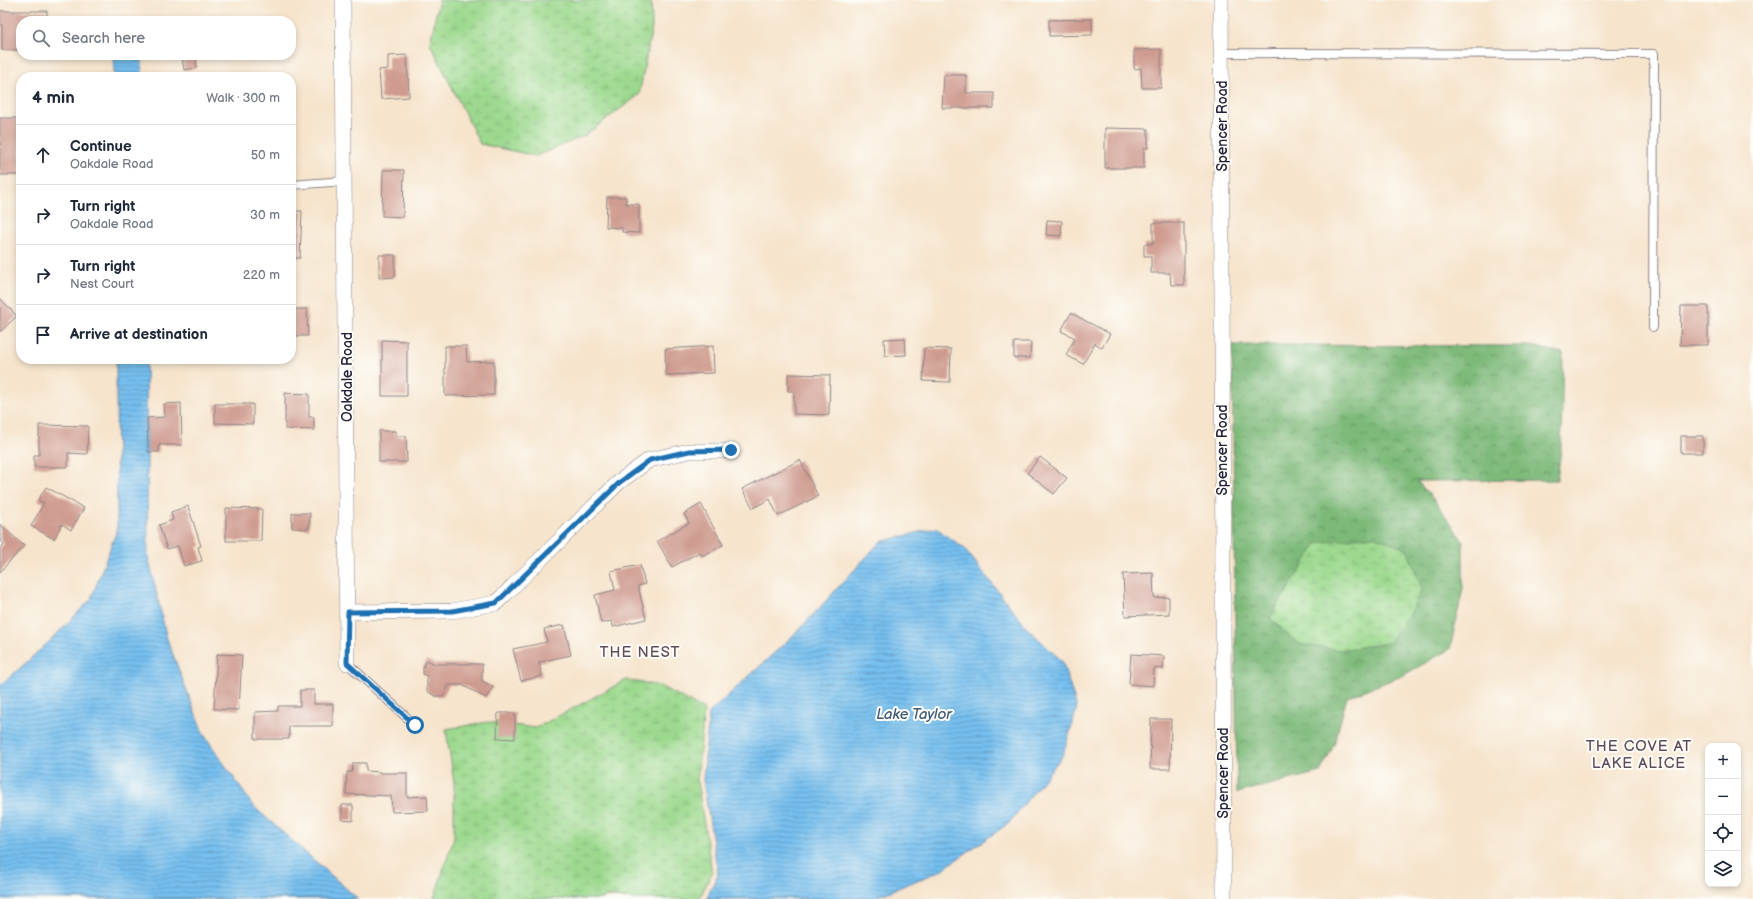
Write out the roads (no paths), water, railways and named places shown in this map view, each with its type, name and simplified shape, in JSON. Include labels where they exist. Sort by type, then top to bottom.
[{"type":"street","name":"Oakdale Road","points":[[343,0],[348,612],[347,663]]},
{"type":"street","name":"Spencer Road","points":[[1222,0],[1224,899]]},
{"type":"street","points":[[348,612],[452,611],[496,603],[620,482],[650,460],[689,451],[731,450]]},
{"type":"lane","points":[[1222,53],[1654,54],[1653,327]]},
{"type":"lane","points":[[296,185],[345,181]]},
{"type":"lane","name":"Oakdale Road","points":[[347,663],[415,725]]},
{"type":"water","points":[[114,60],[142,60],[142,72],[114,72]]},
{"type":"water","points":[[116,364],[146,364],[148,556],[167,639],[203,733],[253,806],[358,899],[0,899],[0,686],[50,641],[91,599],[117,530]]},
{"type":"water","name":"Lake Taylor","points":[[936,528],[964,548],[1027,628],[1062,661],[1077,708],[1063,755],[1009,823],[940,871],[871,899],[706,899],[718,874],[703,780],[709,713],[798,631],[880,542]]},
{"type":"district","name":"THE NEST","points":[[640,652]]},
{"type":"district","name":"THE COVE AT LAKE ALICE","points":[[1639,754]]}]
